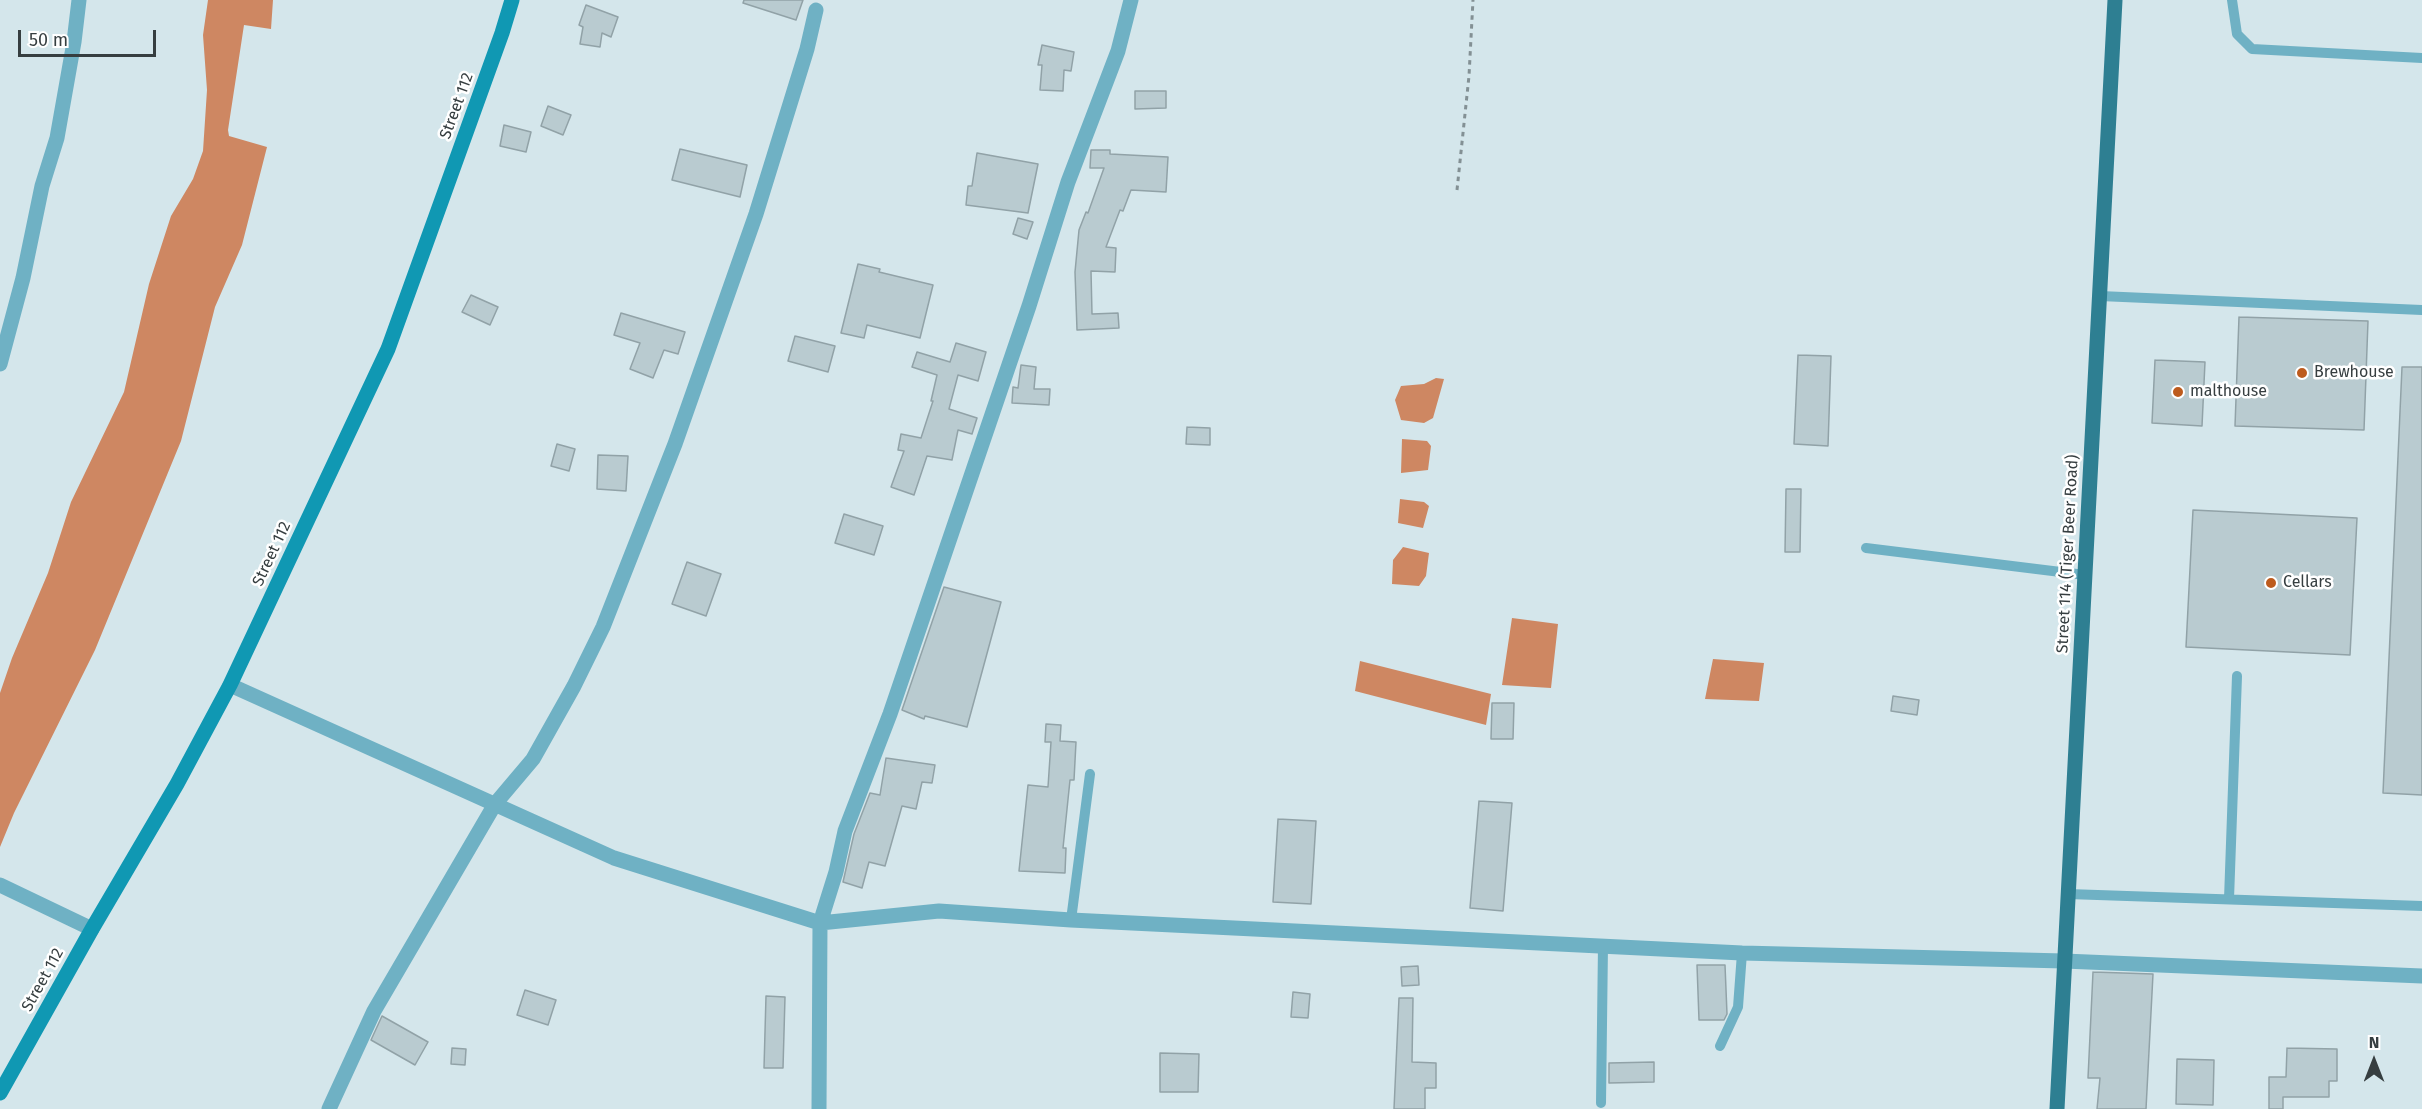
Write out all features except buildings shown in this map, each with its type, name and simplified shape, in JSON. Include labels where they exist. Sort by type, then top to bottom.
[{"type":"main road","name":"Street 114 (Tiger Beer Road)","points":[[2056,1109],[2115,0]]},
{"type":"street","points":[[0,364],[42,186],[57,138],[79,0]]},
{"type":"street","name":"Street 112","points":[[0,1093],[177,784],[230,685],[388,349],[512,0]]},
{"type":"street","points":[[819,1109],[820,923],[836,872],[845,831],[890,714],[1029,306],[1068,182],[1119,51],[1131,0]]},
{"type":"street","points":[[329,1109],[375,1011],[495,804],[533,759],[574,686],[603,627],[675,444],[756,214],[816,10]]},
{"type":"street","points":[[230,685],[614,858],[820,923],[939,911],[1071,921],[1742,953],[2064,961],[2422,975]]},
{"type":"street","points":[[0,885],[92,929]]},
{"type":"lane","points":[[2232,0],[2237,34],[2252,49],[2422,58]]},
{"type":"lane","points":[[2100,296],[2422,310]]},
{"type":"lane","points":[[1866,548],[2085,575]]},
{"type":"lane","points":[[2229,899],[2237,676]]},
{"type":"lane","points":[[1071,921],[1090,774]]},
{"type":"lane","points":[[2068,894],[2422,906]]},
{"type":"lane","points":[[1601,1103],[1603,945]]},
{"type":"lane","points":[[1720,1046],[1738,1007],[1742,953]]},
{"type":"path","points":[[1457,190],[1469,76],[1473,0]]},
{"type":"shaded area","points":[[208,0],[273,0],[271,29],[244,25],[228,130],[229,136],[267,147],[242,245],[215,307],[181,441],[95,650],[14,813],[0,847],[0,693],[12,658],[48,573],[71,502],[124,392],[149,284],[171,216],[193,179],[203,151],[207,90],[203,35]]},
{"type":"shaded area","points":[[1436,378],[1444,379],[1433,418],[1424,423],[1401,420],[1395,400],[1401,386],[1424,384]]},
{"type":"shaded area","points":[[1402,439],[1427,441],[1431,446],[1428,470],[1401,473]]},
{"type":"shaded area","points":[[1400,499],[1424,502],[1429,506],[1423,528],[1398,523]]},
{"type":"shaded area","points":[[1403,547],[1429,553],[1426,576],[1419,586],[1392,584],[1393,560]]},
{"type":"shaded area","points":[[1512,618],[1558,624],[1551,688],[1502,685]]},
{"type":"shaded area","points":[[1713,659],[1764,663],[1759,701],[1705,699]]},
{"type":"shaded area","points":[[1360,661],[1491,694],[1486,725],[1355,691]]},
{"type":"place","name":"Brewhouse","points":[[2302,373]]},
{"type":"place","name":"malthouse","points":[[2178,392]]},
{"type":"place","name":"Cellars","points":[[2271,583]]}]
